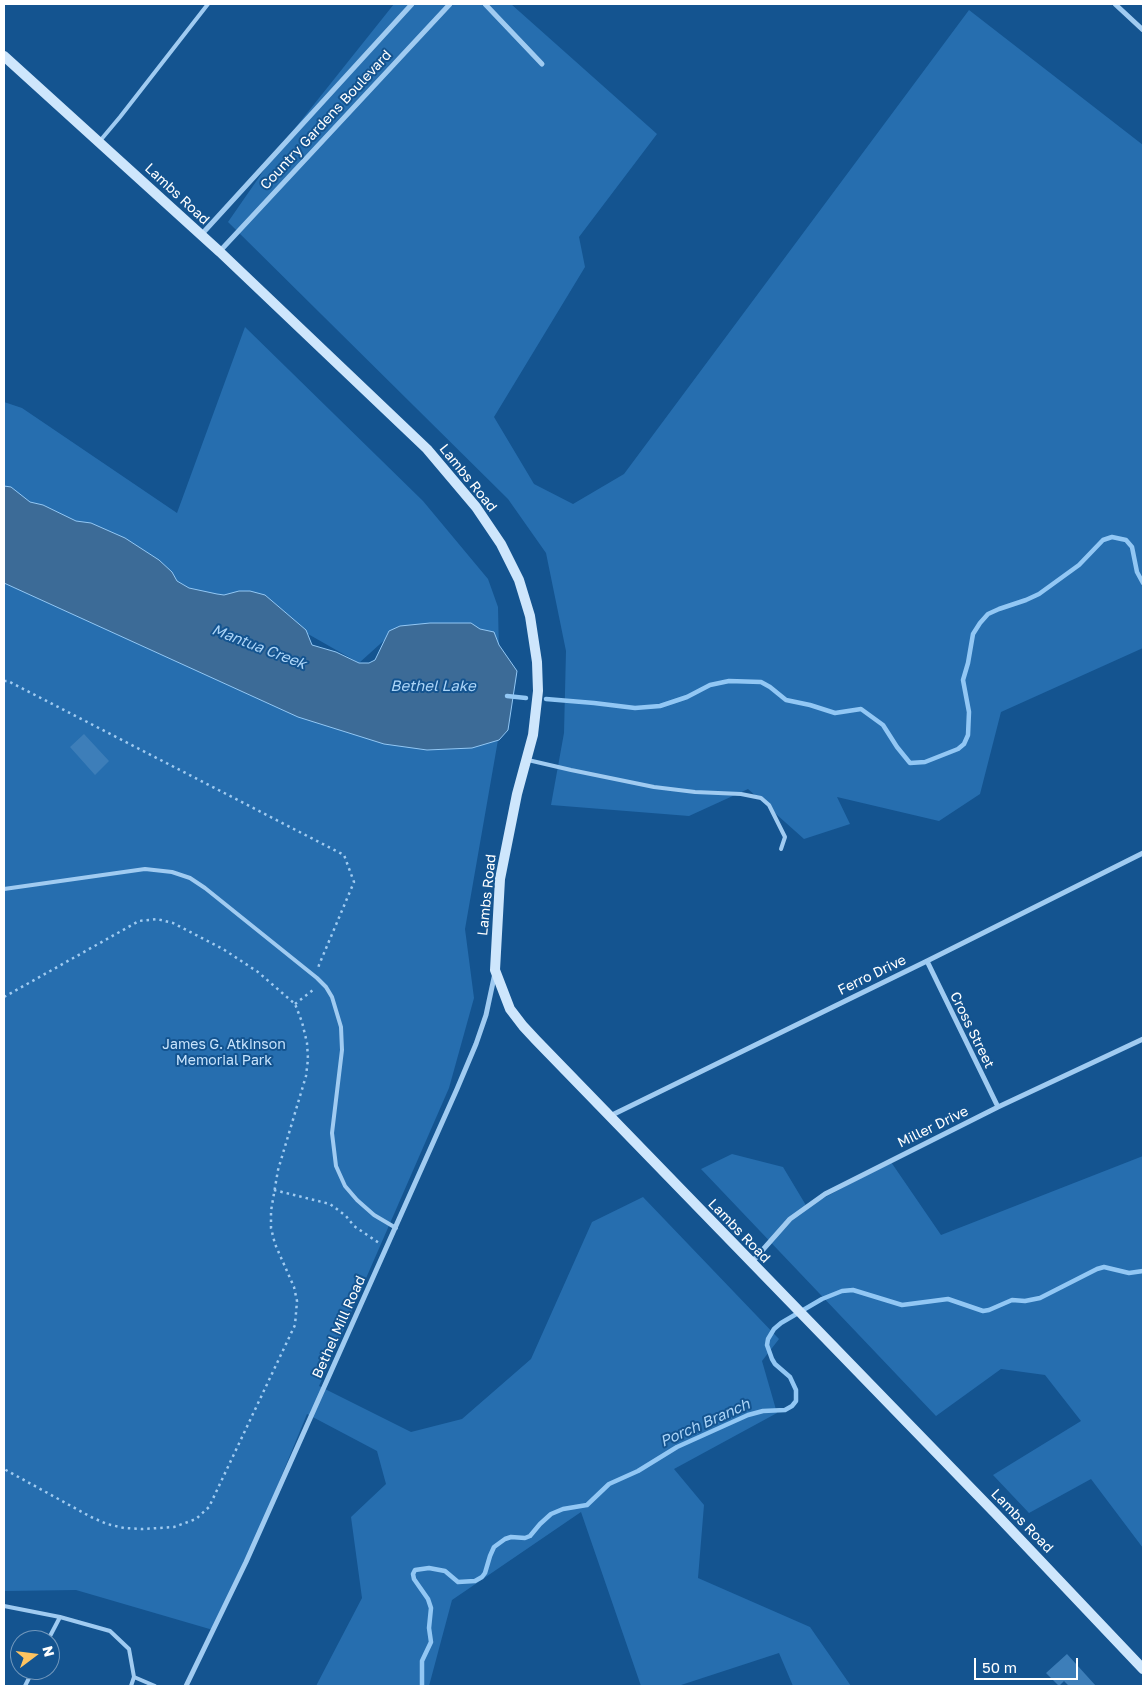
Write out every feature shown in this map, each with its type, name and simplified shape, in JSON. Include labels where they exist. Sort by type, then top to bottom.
[{"type":"main road","name":"Lambs Road","points":[[4,56],[220,252],[427,449],[476,507],[501,544],[519,580],[527,607],[537,662],[537,708],[533,735],[517,794],[500,879],[495,970],[507,1002],[523,1026],[1143,1668]]},
{"type":"street","name":"Country Gardens Boulevard","points":[[201,235],[412,4]]},
{"type":"street","name":"Country Gardens Boulevard","points":[[220,252],[450,4]]},
{"type":"street","points":[[485,4],[542,64]]},
{"type":"street","points":[[1115,4],[1143,30]]},
{"type":"street","name":"Ferro Drive","points":[[610,1116],[1143,853]]},
{"type":"street","name":"Cross Street","points":[[927,961],[998,1108]]},
{"type":"street","name":"Bethel Mill Road","points":[[186,1686],[246,1562],[396,1228],[476,1044],[486,1015],[495,970]]},
{"type":"street","name":"Miller Drive","points":[[751,1263],[784,1225],[824,1194],[1143,1039]]},
{"type":"lane","points":[[99,142],[208,4]]},
{"type":"lane","points":[[526,760],[654,787],[694,792],[741,794],[761,798],[769,805],[785,837],[780,849]]},
{"type":"lane","points":[[4,889],[145,869],[172,872],[190,878],[205,888],[317,978],[326,987],[336,1006],[342,1035],[332,1132],[336,1166],[340,1178],[357,1200],[374,1215],[396,1228]]},
{"type":"lane","points":[[4,1606],[60,1617],[110,1630],[128,1649],[134,1677],[131,1686]]},
{"type":"lane","points":[[53,1630],[60,1617]]},
{"type":"lane","points":[[134,1677],[155,1686]]},
{"type":"path","points":[[4,681],[8,681],[344,855],[354,882],[319,965],[313,990],[296,1004]]},
{"type":"path","points":[[4,997],[139,921],[156,919],[173,922],[223,949],[258,972],[296,1004],[307,1043],[306,1076],[278,1170],[270,1211],[270,1228],[275,1244],[294,1287],[297,1301],[295,1325],[209,1507],[196,1520],[185,1524],[162,1529],[124,1528],[107,1524],[50,1496],[4,1469]]},
{"type":"path","points":[[274,1190],[330,1204],[346,1216],[354,1226],[386,1248]]},
{"type":"green space","points":[[394,4],[511,4],[657,134],[579,237],[585,267],[494,417],[534,484],[573,504],[624,474],[969,10],[1143,145],[1143,648],[1001,712],[980,794],[939,821],[837,797],[850,824],[804,839],[748,789],[689,816],[551,805],[564,733],[566,651],[546,553],[508,499],[228,222],[280,147]]},
{"type":"green space","name":"James G. Atkinson Memorial Park","points":[[245,327],[423,501],[488,579],[498,607],[499,654],[400,626],[359,663],[236,593],[298,717],[498,740],[465,929],[474,998],[449,1088],[319,1386],[411,1432],[462,1419],[531,1359],[592,1222],[643,1197],[779,1339],[762,1361],[777,1413],[674,1469],[704,1505],[698,1578],[810,1627],[851,1686],[793,1686],[779,1653],[678,1686],[641,1686],[581,1512],[452,1600],[429,1686],[316,1686],[362,1598],[351,1517],[386,1484],[377,1451],[307,1414],[246,1562],[213,1630],[76,1590],[4,1591],[4,402],[22,408],[177,513]]},
{"type":"green space","points":[[732,1154],[783,1167],[807,1207],[891,1162],[941,1235],[1143,1156],[1143,1548],[1091,1479],[1029,1513],[993,1475],[1081,1421],[1045,1375],[1001,1369],[936,1416],[701,1169]]},
{"type":"water","name":"Bethel Lake","points":[[4,486],[11,487],[30,502],[43,505],[76,521],[91,523],[125,538],[159,560],[172,572],[177,581],[189,588],[224,595],[239,591],[250,591],[265,595],[306,630],[312,645],[336,652],[359,663],[369,663],[375,660],[389,631],[400,626],[430,623],[471,623],[480,629],[494,632],[499,645],[517,671],[508,730],[499,740],[472,748],[427,750],[384,744],[298,717],[4,583]]},
{"type":"building","points":[[84,734],[109,761],[95,775],[70,747]]},
{"type":"building","points":[[1067,1654],[1096,1686],[1069,1686],[1064,1681],[1059,1686],[1046,1673]]},
{"type":"waterway","name":"Mantua Creek","points":[[546,699],[635,708],[660,706],[687,697],[710,685],[729,681],[761,682],[786,700],[835,713],[861,709],[883,725],[910,763],[925,762],[958,749],[964,744],[968,735],[969,712],[963,680],[973,634],[988,614],[1039,594],[1079,565],[1103,540],[1112,537],[1126,540],[1132,547],[1137,572],[1143,583]]},
{"type":"waterway","name":"Mantua Creek","points":[[507,696],[526,698]]},
{"type":"waterway","name":"Porch Branch","points":[[422,1686],[422,1661],[431,1642],[429,1628],[431,1608],[428,1599],[414,1579],[413,1574],[415,1570],[429,1568],[445,1571],[458,1582],[475,1581],[485,1573],[494,1547],[505,1539],[530,1536],[551,1514],[563,1509],[587,1505],[609,1484],[638,1471],[677,1447],[748,1415],[763,1411],[785,1410],[792,1406],[796,1401],[796,1390],[790,1377],[772,1359],[767,1345],[768,1339],[774,1329],[781,1323],[822,1299],[842,1291],[853,1290],[902,1305],[948,1299],[983,1311],[1012,1300],[1025,1301],[1040,1298],[1104,1267],[1129,1273],[1143,1271]]}]
